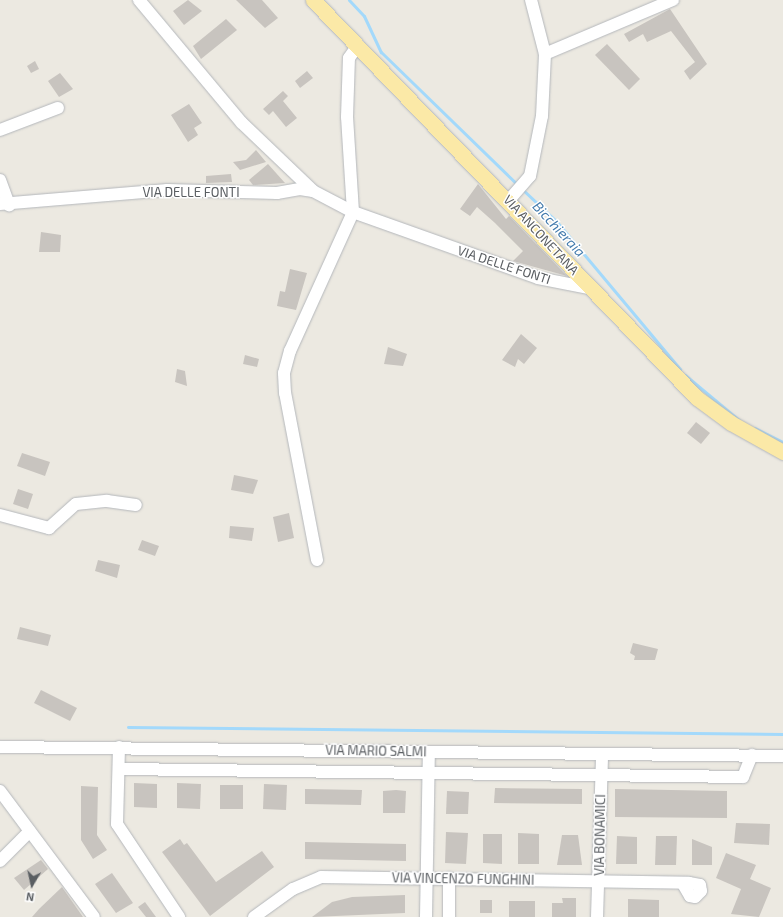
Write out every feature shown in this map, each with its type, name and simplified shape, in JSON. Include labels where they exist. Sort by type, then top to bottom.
[{"type":"main road","name":"VIA ANCONETANA","points":[[313,0],[512,197],[589,288],[697,398],[731,423],[783,452]]},
{"type":"street","points":[[140,0],[242,123],[313,191]]},
{"type":"street","points":[[512,197],[529,178],[538,144],[544,54],[531,0]]},
{"type":"street","points":[[544,54],[673,0]]},
{"type":"street","points":[[317,560],[285,393],[284,373],[290,351],[353,212],[348,109],[349,58],[358,45]]},
{"type":"street","points":[[0,130],[58,108]]},
{"type":"street","points":[[0,180],[4,205]]},
{"type":"street","name":"VIA DELLE FONTI","points":[[4,205],[167,190],[313,191],[353,212],[538,278],[589,288]]},
{"type":"street","points":[[0,515],[49,528],[76,504],[107,501],[136,505]]},
{"type":"street","name":"VIA MARIO SALMI","points":[[0,746],[783,756]]},
{"type":"street","points":[[119,747],[117,824],[179,917]]},
{"type":"street","points":[[426,917],[429,752]]},
{"type":"street","name":"VIA BONAMICI","points":[[598,917],[602,754]]},
{"type":"street","name":"VIA MARIO SALMI","points":[[119,769],[743,777],[752,756]]},
{"type":"street","points":[[0,791],[94,917]]},
{"type":"street","points":[[0,861],[30,831]]},
{"type":"street","name":"VIA VINCENZO FUNGHINI","points":[[254,917],[293,889],[321,877],[449,878],[683,884]]},
{"type":"street","points":[[449,878],[449,917]]},
{"type":"building","points":[[188,0],[202,11],[184,25],[173,11]]},
{"type":"building","points":[[236,0],[262,0],[278,18],[265,28]]},
{"type":"building","points":[[670,9],[707,64],[690,80],[684,71],[695,62],[671,31],[647,42],[643,34],[629,42],[624,34]]},
{"type":"building","points":[[226,19],[237,30],[201,59],[193,46]]},
{"type":"building","points":[[607,44],[640,79],[629,90],[595,55]]},
{"type":"building","points":[[35,61],[39,69],[31,73],[27,66]]},
{"type":"building","points":[[307,71],[313,78],[300,88],[295,81]]},
{"type":"building","points":[[60,73],[73,89],[59,97],[48,81]]},
{"type":"building","points":[[283,91],[288,96],[283,101],[297,118],[286,127],[273,111],[269,115],[263,109]]},
{"type":"building","points":[[189,104],[202,123],[194,128],[198,135],[188,142],[171,115]]},
{"type":"building","points":[[256,150],[266,162],[240,170],[233,162],[246,160]]},
{"type":"building","points":[[268,164],[285,183],[253,185],[249,180]]},
{"type":"building","points":[[231,174],[232,182],[206,183],[206,176]]},
{"type":"building","points":[[478,184],[506,219],[509,216],[567,276],[513,261],[523,251],[495,223],[477,207],[470,216],[460,209]]},
{"type":"building","points":[[41,232],[61,235],[60,252],[39,252]]},
{"type":"building","points":[[290,269],[307,273],[296,310],[277,306],[280,291],[285,292]]},
{"type":"building","points":[[521,334],[537,348],[524,364],[518,359],[515,367],[502,360]]},
{"type":"building","points":[[388,347],[407,354],[403,366],[384,364]]},
{"type":"building","points":[[245,355],[259,359],[257,367],[243,364]]},
{"type":"building","points":[[177,369],[185,371],[187,386],[175,382]]},
{"type":"building","points":[[696,422],[710,433],[701,444],[687,433]]},
{"type":"building","points":[[22,453],[50,462],[45,476],[17,466]]},
{"type":"building","points":[[234,475],[258,480],[253,494],[231,490]]},
{"type":"building","points":[[18,489],[33,494],[28,509],[13,504]]},
{"type":"building","points":[[289,513],[294,538],[278,542],[273,517]]},
{"type":"building","points":[[230,526],[254,528],[252,541],[229,538]]},
{"type":"building","points":[[142,540],[159,546],[155,556],[138,550]]},
{"type":"building","points":[[98,560],[120,565],[117,578],[95,571]]},
{"type":"building","points":[[20,627],[51,635],[48,646],[17,639]]},
{"type":"building","points":[[633,643],[658,649],[655,660],[634,660],[635,656],[630,653]]},
{"type":"building","points":[[41,690],[77,708],[70,721],[34,703]]},
{"type":"building","points":[[134,783],[157,784],[157,808],[134,807]]},
{"type":"building","points":[[177,783],[201,784],[200,809],[177,808]]},
{"type":"building","points":[[264,784],[287,785],[286,810],[263,809]]},
{"type":"building","points":[[220,785],[243,785],[243,809],[220,809]]},
{"type":"building","points":[[81,786],[98,787],[97,835],[107,850],[93,859],[81,840]]},
{"type":"building","points":[[495,788],[582,789],[582,804],[494,803]]},
{"type":"building","points":[[305,789],[362,790],[361,805],[305,804]]},
{"type":"building","points":[[615,789],[727,791],[727,818],[615,817]]},
{"type":"building","points":[[383,791],[406,791],[405,813],[383,813]]},
{"type":"building","points":[[447,791],[469,792],[468,814],[446,814]]},
{"type":"building","points":[[736,823],[770,824],[769,845],[734,843]]},
{"type":"building","points":[[446,832],[468,833],[466,864],[445,863]]},
{"type":"building","points":[[518,833],[539,834],[539,864],[518,864]]},
{"type":"building","points":[[483,834],[502,834],[502,864],[483,863]]},
{"type":"building","points":[[562,835],[578,835],[582,865],[557,865]]},
{"type":"building","points":[[617,836],[637,837],[637,864],[616,864]]},
{"type":"building","points":[[656,836],[677,836],[676,865],[655,865]]},
{"type":"building","points":[[180,839],[184,845],[187,843],[216,882],[262,851],[274,867],[210,916],[162,852]]},
{"type":"building","points":[[692,839],[712,847],[712,865],[692,865]]},
{"type":"building","points":[[305,842],[406,844],[406,861],[305,859]]},
{"type":"building","points":[[726,853],[756,865],[750,879],[771,888],[759,917],[731,914],[741,889],[716,878]]},
{"type":"building","points":[[41,860],[48,869],[24,890],[14,878]]},
{"type":"building","points":[[112,873],[133,903],[116,913],[95,884]]},
{"type":"building","points":[[62,887],[83,917],[32,917],[39,909]]},
{"type":"building","points":[[405,895],[405,913],[312,917],[332,902],[352,897]]},
{"type":"building","points":[[562,898],[576,898],[576,917],[552,917],[552,903],[563,903]]},
{"type":"building","points":[[628,899],[659,900],[659,917],[628,917]]},
{"type":"building","points":[[480,900],[492,900],[492,913],[480,913]]},
{"type":"building","points":[[509,901],[535,901],[535,917],[509,917]]},
{"type":"building","points":[[145,902],[156,917],[146,917],[138,907]]},
{"type":"waterway","name":"Bicchieraia","points":[[349,0],[364,16],[381,52],[518,185]]},
{"type":"waterway","name":"Bicchieraia","points":[[522,189],[557,222],[680,369]]},
{"type":"waterway","name":"Bicchieraia","points":[[685,375],[739,420]]},
{"type":"waterway","name":"Bicchieraia","points":[[755,428],[783,442]]},
{"type":"waterway","points":[[128,727],[783,734]]}]
